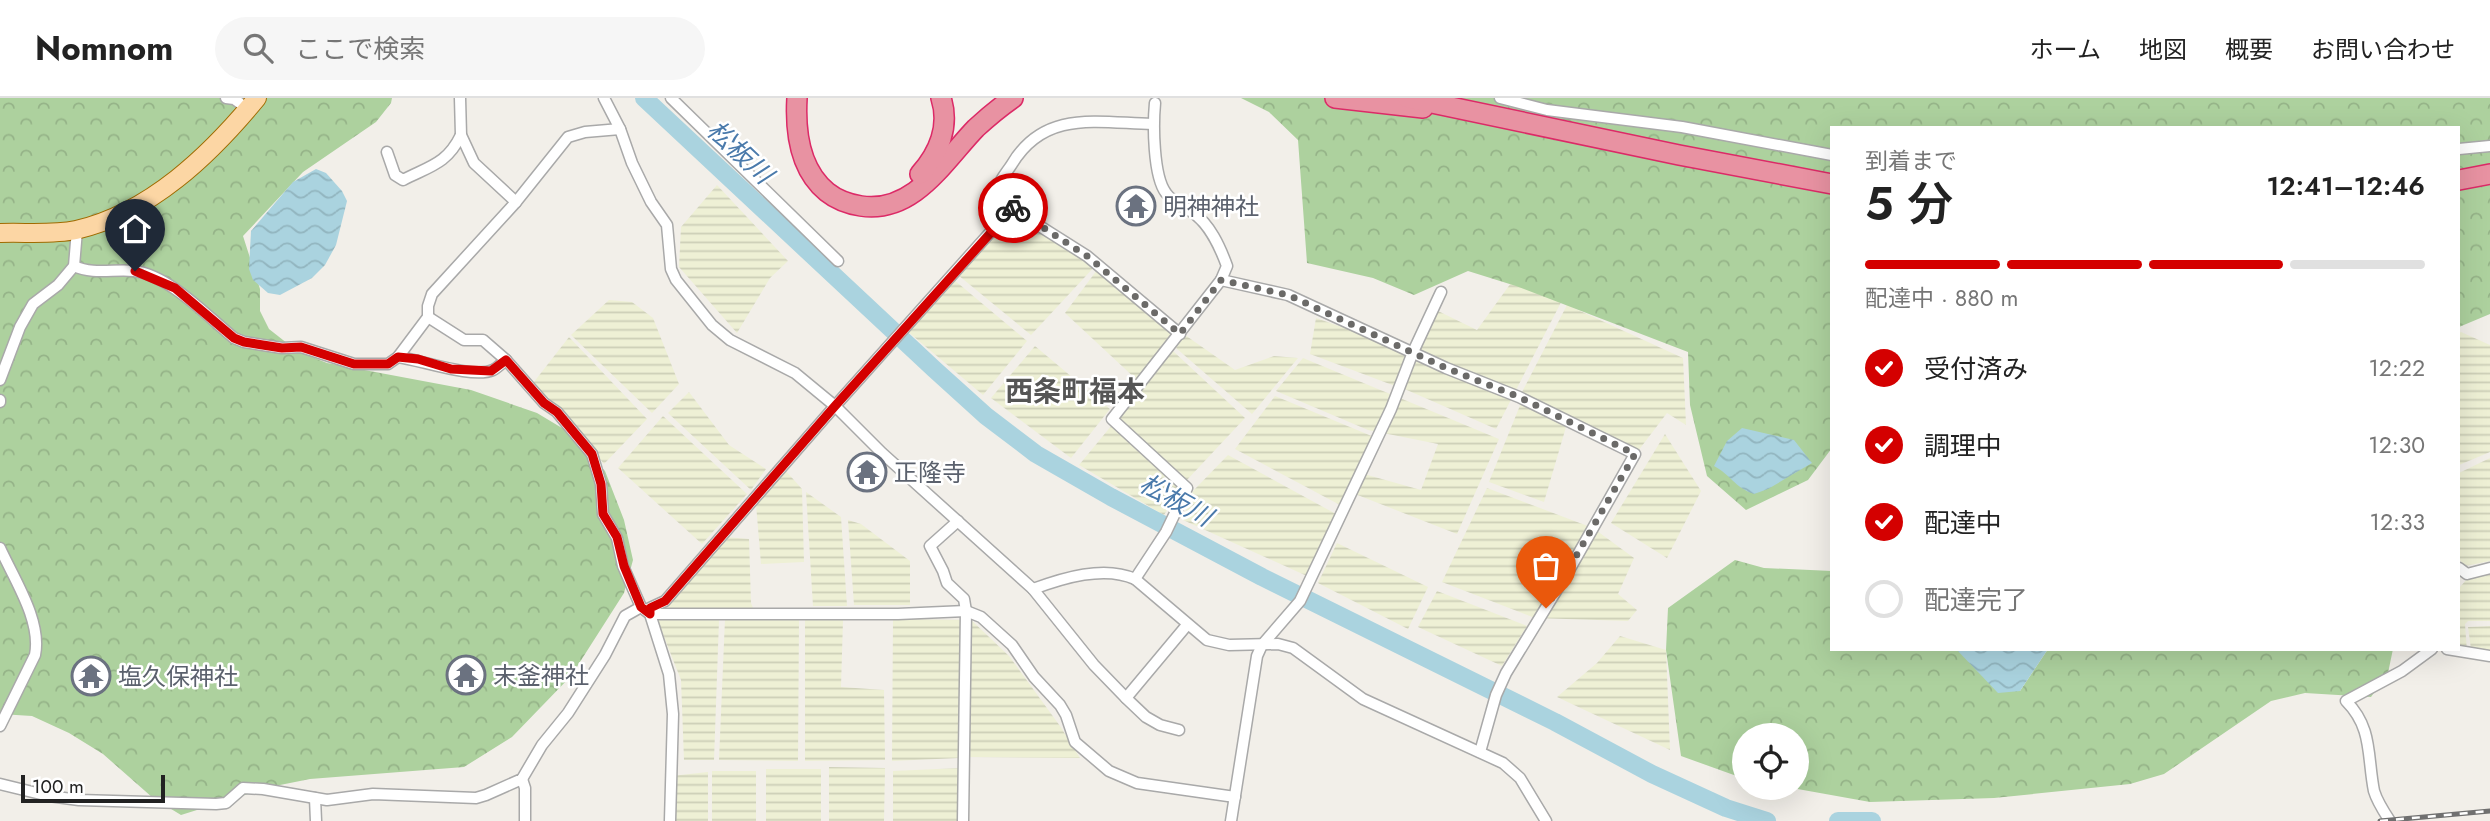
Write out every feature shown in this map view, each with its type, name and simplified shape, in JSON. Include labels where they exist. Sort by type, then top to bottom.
[{"type":"highway","points":[[797,98],[796,122],[800,147],[808,169],[818,185],[833,197],[848,204],[869,207],[888,206],[912,195],[938,172],[984,120],[1013,98]]},
{"type":"highway","points":[[805,98],[808,142],[816,166],[831,183],[844,191],[870,196],[901,188],[918,177],[933,159],[943,134],[944,109],[941,98]]},
{"type":"highway","points":[[1335,98],[1511,118]]},
{"type":"highway","points":[[1408,98],[1830,184]]},
{"type":"highway","points":[[2460,180],[2490,174]]},
{"type":"main road","points":[[0,233],[64,232],[122,215],[178,178],[220,141],[253,103]]},
{"type":"street","points":[[226,98],[253,103]]},
{"type":"street","points":[[460,98],[461,135],[474,163],[516,202]]},
{"type":"street","points":[[604,98],[651,202],[667,225],[671,269],[689,298],[712,325],[730,340],[795,373],[835,406],[1033,589],[1094,665],[1146,717],[1160,725],[1179,730]]},
{"type":"street","points":[[671,98],[838,261]]},
{"type":"street","points":[[1500,98],[1547,110],[1682,127],[1830,155]]},
{"type":"street","points":[[1135,579],[1166,532],[1187,488],[1112,419],[1221,280],[1227,266],[1222,251],[1208,229],[1195,214],[1166,194],[1160,181],[1152,124],[1155,103]]},
{"type":"street","points":[[1152,124],[1056,125],[1042,133],[1018,154],[998,187],[1013,208],[1087,256],[1180,334]]},
{"type":"street","points":[[74,266],[84,270],[135,271],[156,278],[175,288],[234,338],[244,342],[282,348],[301,347],[354,364],[388,364],[398,357],[428,317],[432,294],[516,202],[568,137],[585,132],[620,129]]},
{"type":"street","points":[[387,152],[395,175],[403,180],[444,160],[453,151],[461,135]]},
{"type":"street","points":[[2460,149],[2490,146]]},
{"type":"street","points":[[0,784],[79,800],[216,804],[226,803],[243,788],[327,800],[385,794],[476,798],[522,779],[542,745],[568,713],[605,655],[625,616],[665,601],[1013,208]]},
{"type":"street","points":[[0,380],[20,327],[33,304],[58,285],[74,266],[77,230]]},
{"type":"street","points":[[1221,280],[1288,295],[1519,397],[1635,454],[1506,674],[1496,695],[1480,752]]},
{"type":"street","points":[[1231,821],[1257,656],[1262,645],[1300,601],[1391,409],[1413,352],[1441,292]]},
{"type":"street","points":[[428,317],[464,340],[483,341],[506,360],[544,403],[557,412],[592,454],[601,484],[603,514],[617,537],[624,566],[645,610],[669,674],[673,714],[670,821]]},
{"type":"street","points":[[398,357],[418,359],[465,371],[491,371],[506,360]]},
{"type":"street","points":[[958,522],[930,546],[947,583],[964,599],[966,611],[963,821]]},
{"type":"street","points":[[0,548],[35,624],[38,643],[35,655],[0,726]]},
{"type":"street","points":[[2460,569],[2467,574],[2490,568]]},
{"type":"street","points":[[1033,589],[1072,575],[1124,574],[1135,579],[1208,640],[1229,645],[1278,644],[1293,648],[1363,699],[1503,763],[1520,778],[1546,821]]},
{"type":"street","points":[[645,610],[898,614],[966,611],[981,617],[1012,645],[1034,677],[1060,705],[1075,742],[1109,771],[1136,783],[1235,797]]},
{"type":"street","points":[[1126,698],[1188,625]]},
{"type":"street","points":[[1275,632],[1278,644]]},
{"type":"street","points":[[2390,821],[2375,794],[2367,740],[2359,715],[2346,701],[2402,671],[2429,651]]},
{"type":"street","points":[[2459,651],[2490,656]]},
{"type":"street","points":[[522,779],[525,788],[525,821]]},
{"type":"street","points":[[316,798],[316,821]]},
{"type":"green space","points":[[0,98],[392,98],[376,122],[303,172],[243,236],[260,289],[260,311],[269,329],[297,351],[327,363],[471,390],[537,413],[572,434],[605,471],[624,520],[633,560],[624,593],[571,676],[512,737],[464,767],[310,779],[270,787],[181,815],[153,798],[103,754],[69,733],[32,716],[0,714]]},
{"type":"green space","points":[[1241,98],[2490,98],[2490,314],[2460,327],[2460,126],[1830,126],[1830,451],[1808,480],[1746,510],[1707,476],[1690,405],[1688,352],[1516,286],[1468,271],[1414,295],[1373,278],[1307,263],[1298,140],[1269,112]]},
{"type":"green space","points":[[717,185],[788,261],[770,278],[737,333],[679,267],[681,227]]},
{"type":"green space","points":[[1009,211],[1097,264],[1031,335],[958,275]]},
{"type":"green space","points":[[1592,242],[1496,429],[1400,387],[1436,310],[1477,330],[1516,276]]},
{"type":"green space","points":[[1097,270],[1176,335],[1138,381],[1065,313]]},
{"type":"green space","points":[[953,279],[1027,341],[983,395],[906,330]]},
{"type":"green space","points":[[609,300],[632,302],[653,318],[679,384],[652,413],[571,335]]},
{"type":"green space","points":[[1567,305],[1683,358],[1686,425],[1667,413],[1638,451],[1522,392]]},
{"type":"green space","points":[[1316,318],[1413,352],[1395,386],[1310,354]]},
{"type":"green space","points":[[2460,332],[2490,345],[2490,452],[2460,465]]},
{"type":"green space","points":[[1185,335],[1235,370],[1274,356],[1298,358],[1252,414],[1176,348]]},
{"type":"green space","points":[[569,337],[647,419],[604,464],[562,412],[530,387]]},
{"type":"green space","points":[[1035,346],[1110,409],[1071,458],[991,398]]},
{"type":"green space","points":[[1173,351],[1245,418],[1186,481],[1164,515],[1079,465]]},
{"type":"green space","points":[[1303,358],[1499,439],[1457,534],[1355,494],[1364,474],[1421,490],[1438,444],[1368,430],[1276,391]]},
{"type":"green space","points":[[689,392],[729,445],[766,469],[751,490],[668,413]]},
{"type":"green space","points":[[1275,396],[1374,437],[1340,505],[1235,449]]},
{"type":"green space","points":[[1521,403],[1566,427],[1544,502],[1489,482]]},
{"type":"green space","points":[[663,416],[747,494],[702,544],[618,468]]},
{"type":"green space","points":[[1665,434],[1701,491],[1667,558],[1611,523]]},
{"type":"green space","points":[[1228,455],[1336,514],[1307,576],[1183,520],[1193,491]]},
{"type":"green space","points":[[2490,458],[2490,561],[2465,566],[2460,560],[2460,473]]},
{"type":"green space","points":[[785,470],[802,489],[804,562],[761,564],[756,504]]},
{"type":"green space","points":[[1487,488],[1593,528],[1634,558],[1618,594],[1637,610],[1628,621],[1535,618],[1442,582]]},
{"type":"green space","points":[[806,492],[841,517],[847,606],[813,606]]},
{"type":"green space","points":[[848,520],[861,524],[910,561],[910,605],[854,605]]},
{"type":"green space","points":[[726,537],[749,539],[753,608],[669,608],[668,603]]},
{"type":"green space","points":[[1337,543],[1428,587],[1408,629],[1318,583]]},
{"type":"green space","points":[[1735,560],[1764,568],[1830,571],[1830,651],[1964,651],[2020,691],[2047,651],[2393,651],[2388,673],[2371,697],[2305,693],[2271,701],[2164,774],[2130,784],[1994,798],[1870,802],[1809,791],[1809,723],[1732,723],[1732,774],[1681,756],[1666,650],[1668,608]]},
{"type":"green space","points":[[2490,569],[2490,621],[2468,621],[2465,624],[2467,652],[2460,649],[2460,587],[2468,578]]},
{"type":"green space","points":[[1437,591],[1527,626],[1502,666],[1418,627]]},
{"type":"green space","points":[[966,615],[1009,656],[1080,758],[968,757]]},
{"type":"green space","points":[[657,619],[719,620],[714,760],[684,760],[681,680]]},
{"type":"green space","points":[[725,619],[799,620],[798,761],[719,760]]},
{"type":"green space","points":[[805,619],[843,620],[841,687],[884,690],[885,760],[805,761]]},
{"type":"green space","points":[[893,619],[963,620],[959,758],[892,761]]},
{"type":"green space","points":[[2490,626],[2490,651],[2471,649],[2468,627]]},
{"type":"green space","points":[[1620,636],[1666,650],[1670,750],[1557,697],[1597,663]]},
{"type":"green space","points":[[829,767],[885,768],[884,821],[829,821]]},
{"type":"green space","points":[[960,768],[963,821],[893,821],[893,771]]},
{"type":"green space","points":[[766,769],[821,769],[821,821],[766,821]]},
{"type":"green space","points":[[712,771],[756,771],[756,821],[712,821]]},
{"type":"green space","points":[[708,772],[708,821],[670,821],[671,776]]},
{"type":"water","points":[[316,169],[326,173],[347,201],[336,245],[325,265],[312,278],[280,295],[268,293],[253,280],[249,269],[251,231],[293,182]]},
{"type":"water","points":[[1742,428],[1794,440],[1812,463],[1768,489],[1754,494],[1747,491],[1714,466],[1727,441]]},
{"type":"water","points":[[1958,651],[2047,651],[2020,691],[1998,693]]},
{"type":"waterway","name":"松板川","points":[[644,98],[934,369],[986,416],[1036,454],[1262,577],[1555,722],[1652,774],[1726,808],[1767,821]]},
{"type":"waterway","name":"松板川","points":[[1838,821],[1872,821]]},
{"type":"railway","points":[[2380,821],[2490,811]]},
{"type":"way so far","points":[[1013,208],[1087,256],[1180,334],[1221,280],[1288,295],[1446,368],[1519,397],[1635,454],[1546,608]]},
{"type":"place","name":"明神神社","points":[[1136,206]]},
{"type":"place","name":"正隆寺","points":[[867,472]]},
{"type":"place","name":"末釜神社","points":[[466,675]]},
{"type":"place","name":"塩久保神社","points":[[91,676]]},
{"type":"district","name":"西条町福本","points":[[1075,391]]},
{"type":"route","points":[[135,271],[175,288],[234,338],[244,342],[282,348],[301,347],[354,364],[388,364],[398,357],[418,359],[451,369],[491,371],[506,360],[544,403],[557,412],[592,454],[601,484],[603,514],[617,537],[624,566],[641,607],[650,614],[650,608],[665,601],[1013,208]]}]
